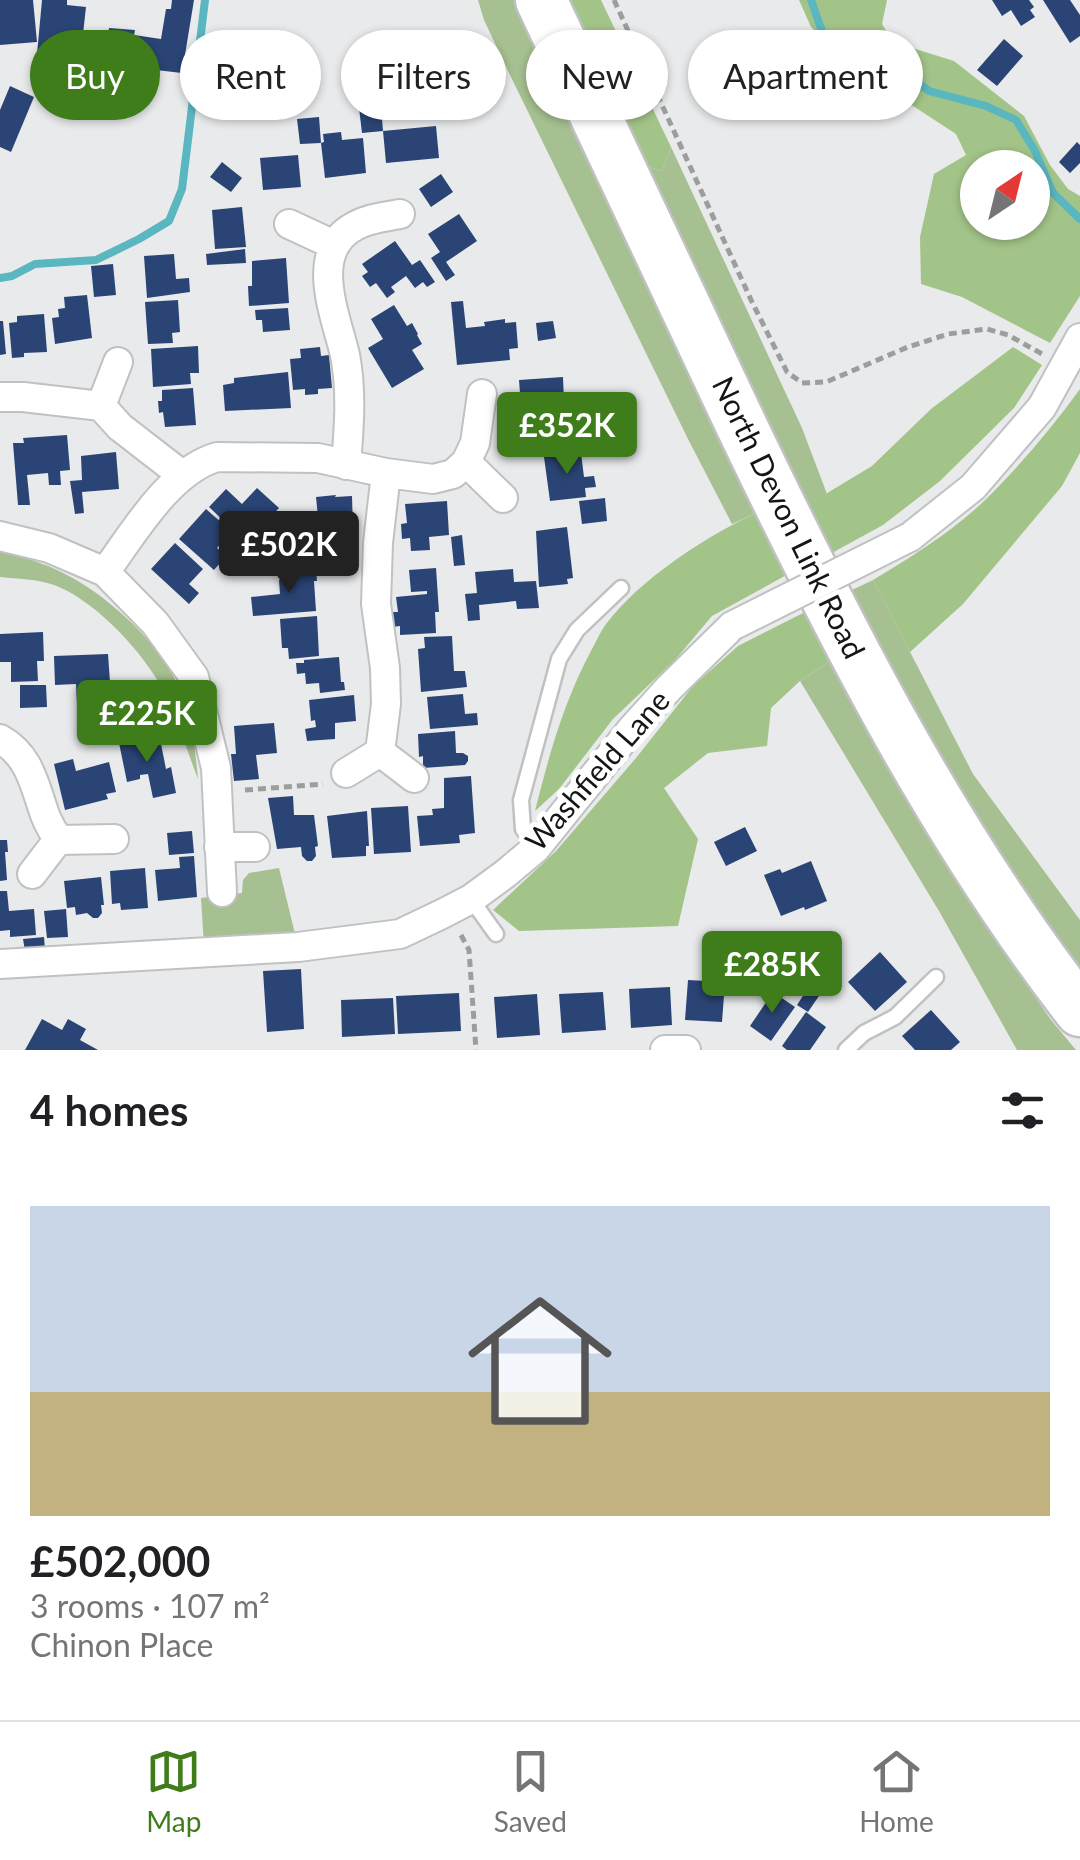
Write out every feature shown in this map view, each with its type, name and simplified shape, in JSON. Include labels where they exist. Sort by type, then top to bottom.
[{"type":"highway","name":"North Devon Link Road","points":[[541,0],[781,508],[862,667],[999,899],[1080,1011]]},
{"type":"street","points":[[346,465],[350,412],[345,357],[332,312],[328,268],[334,245],[352,227],[400,214]]},
{"type":"street","points":[[289,224],[334,245]]},
{"type":"street","name":"Washfield Lane","points":[[0,964],[298,948],[400,934],[471,899],[536,848],[644,716],[732,626],[910,536],[973,487],[1042,407],[1080,338]]},
{"type":"street","points":[[101,406],[118,362]]},
{"type":"street","points":[[104,572],[182,475],[216,457],[318,458],[433,480],[452,474],[466,462],[475,443],[482,394]]},
{"type":"street","points":[[0,397],[101,406],[182,475]]},
{"type":"street","points":[[466,462],[503,498]]},
{"type":"street","points":[[380,752],[386,686],[376,604],[386,474]]},
{"type":"street","points":[[0,536],[48,548],[104,572],[155,623],[194,677],[216,768],[222,892]]},
{"type":"street","points":[[0,739],[19,752],[34,778],[45,817],[58,840]]},
{"type":"street","points":[[346,773],[380,752]]},
{"type":"street","points":[[380,752],[414,778]]},
{"type":"street","points":[[58,840],[114,839]]},
{"type":"street","points":[[32,874],[58,840]]},
{"type":"street","points":[[220,847],[255,848]]},
{"type":"street","points":[[665,1050],[686,1050]]},
{"type":"lane","points":[[536,848],[523,829],[521,800],[559,659],[577,630],[621,588]]},
{"type":"lane","points":[[471,899],[496,934]]},
{"type":"lane","points":[[846,1050],[864,1033],[895,1017],[936,978]]},
{"type":"path","points":[[614,0],[787,372],[802,383],[826,382],[908,347],[948,334],[988,329],[1008,335],[1064,367]]},
{"type":"path","points":[[217,792],[320,785],[336,782],[346,773]]},
{"type":"path","points":[[442,914],[469,950],[476,1050]]},
{"type":"green space","points":[[478,0],[516,0],[530,30],[526,30],[526,108],[506,67],[506,30],[489,30]]},
{"type":"green space","points":[[567,0],[601,0],[615,30],[581,30]]},
{"type":"green space","points":[[799,0],[887,0],[882,24],[886,30],[814,30]]},
{"type":"green space","points":[[923,51],[954,61],[1024,116],[1042,150],[964,150],[956,134],[923,112]]},
{"type":"green space","points":[[532,120],[571,120],[760,511],[732,524]]},
{"type":"green space","points":[[622,120],[658,120],[671,147],[662,171],[643,165]]},
{"type":"green space","points":[[671,147],[802,428],[827,494],[804,507],[643,165],[662,171]]},
{"type":"green space","points":[[960,159],[960,240],[1050,240],[1050,165],[1068,189],[1080,196],[1080,296],[1050,343],[962,297],[921,284],[920,237],[934,174]]},
{"type":"green space","points":[[1013,347],[1042,365],[1014,408],[940,481],[883,525],[830,554],[804,507],[872,466],[931,409]]},
{"type":"green space","points":[[1080,389],[1080,453],[1062,486],[963,604],[910,652],[873,580],[930,544],[982,503],[1034,448]]},
{"type":"green space","points":[[760,511],[792,572],[712,616],[675,660],[613,719],[559,789],[535,811],[565,709],[606,624],[638,590],[677,559]]},
{"type":"green space","points":[[0,551],[73,578],[103,598],[148,639],[183,699],[198,779],[169,702],[137,651],[97,612],[68,592],[41,582],[0,577]]},
{"type":"green space","points":[[873,580],[973,774],[1080,920],[1080,978],[930,745],[852,590]]},
{"type":"green space","points":[[809,610],[830,661],[800,681],[771,708],[767,746],[708,753],[664,788],[698,839],[678,926],[519,931],[493,910],[556,851],[693,686],[738,646]]},
{"type":"green space","points":[[830,661],[961,889],[1076,1050],[1017,1050],[939,911],[800,681]]},
{"type":"green space","points":[[279,868],[296,938],[204,945],[201,898],[242,893],[243,880],[249,873]]},
{"type":"building","points":[[0,0],[33,0],[36,30],[30,30],[30,43],[0,45]]},
{"type":"building","points":[[42,0],[67,0],[67,5],[86,7],[83,30],[39,30]]},
{"type":"building","points":[[172,0],[194,0],[189,30],[180,30],[180,73],[160,70],[160,39],[166,9],[171,9]]},
{"type":"building","points":[[992,0],[1029,0],[1035,17],[1021,26],[1011,10],[1002,16]]},
{"type":"building","points":[[1043,0],[1070,0],[1080,15],[1080,36],[1070,43]]},
{"type":"building","points":[[1004,39],[1023,56],[997,86],[977,70]]},
{"type":"building","points":[[10,86],[30,95],[30,107],[11,152],[0,147],[0,110]]},
{"type":"building","points":[[297,120],[319,120],[321,143],[300,144]]},
{"type":"building","points":[[360,120],[382,120],[383,131],[362,133]]},
{"type":"building","points":[[436,126],[439,158],[386,163],[383,131]]},
{"type":"building","points":[[341,132],[342,140],[363,138],[366,173],[325,178],[323,134]]},
{"type":"building","points":[[1077,142],[1080,163],[1070,173],[1059,162]]},
{"type":"building","points":[[298,155],[301,187],[263,190],[260,158]]},
{"type":"building","points":[[222,162],[242,178],[231,192],[210,177]]},
{"type":"building","points":[[441,174],[453,192],[431,207],[419,189]]},
{"type":"building","points":[[242,207],[246,247],[215,249],[212,210]]},
{"type":"building","points":[[459,214],[477,241],[446,262],[455,275],[446,281],[431,258],[440,252],[428,234]]},
{"type":"building","points":[[395,241],[412,265],[420,260],[435,282],[427,287],[423,282],[415,288],[406,276],[391,287],[395,292],[387,298],[376,283],[370,287],[362,276],[368,272],[362,264]]},
{"type":"building","points":[[245,249],[246,263],[207,265],[206,254]]},
{"type":"building","points":[[174,254],[176,279],[189,278],[190,292],[147,298],[144,256]]},
{"type":"building","points":[[286,258],[289,303],[249,306],[252,261]]},
{"type":"building","points":[[113,264],[116,295],[94,297],[91,266]]},
{"type":"building","points":[[87,295],[92,338],[55,344],[52,318],[59,317],[58,309],[65,308],[64,297]]},
{"type":"building","points":[[178,300],[180,332],[172,333],[173,343],[148,344],[145,302]]},
{"type":"building","points":[[463,301],[466,328],[505,319],[505,323],[516,322],[518,348],[509,349],[510,360],[457,365],[451,302]]},
{"type":"building","points":[[394,305],[407,326],[412,323],[418,334],[422,344],[412,350],[424,369],[392,388],[368,348],[383,339],[371,319]]},
{"type":"building","points":[[288,308],[290,330],[263,332],[262,320],[256,320],[255,310]]},
{"type":"building","points":[[44,314],[47,352],[12,358],[9,323],[17,322],[17,316]]},
{"type":"building","points":[[0,321],[6,354],[0,355]]},
{"type":"building","points":[[553,321],[556,338],[538,341],[536,323]]},
{"type":"building","points":[[198,346],[199,373],[190,373],[191,384],[153,387],[151,349]]},
{"type":"building","points":[[320,347],[321,356],[329,355],[332,388],[305,395],[305,389],[293,390],[290,359],[301,358],[300,349]]},
{"type":"building","points":[[288,372],[291,408],[225,411],[223,385],[234,383],[234,378]]},
{"type":"building","points":[[563,377],[564,402],[552,403],[553,423],[565,422],[571,450],[544,453],[542,433],[523,434],[519,380]]},
{"type":"building","points":[[193,388],[196,425],[165,427],[158,401],[162,401],[162,390]]},
{"type":"building","points":[[67,435],[70,470],[60,471],[61,485],[49,485],[48,473],[27,475],[30,505],[18,505],[13,443],[24,443],[23,438]]},
{"type":"building","points":[[116,452],[119,489],[82,492],[84,513],[75,514],[70,481],[82,480],[81,456]]},
{"type":"building","points":[[581,453],[584,477],[594,476],[596,487],[585,488],[586,497],[550,501],[544,457]]},
{"type":"building","points":[[257,488],[279,508],[252,537],[233,519],[228,525],[209,507],[226,489],[242,504]]},
{"type":"building","points":[[352,496],[353,531],[320,534],[321,546],[310,547],[308,518],[318,517],[316,497]]},
{"type":"building","points":[[605,498],[607,521],[582,524],[579,501]]},
{"type":"building","points":[[447,501],[449,535],[429,537],[430,550],[411,551],[410,538],[402,539],[401,524],[407,523],[405,504]]},
{"type":"building","points":[[206,509],[231,531],[217,548],[226,556],[214,570],[179,539]]},
{"type":"building","points":[[567,527],[573,578],[567,579],[568,584],[539,587],[536,531]]},
{"type":"building","points":[[462,535],[465,565],[454,566],[451,537]]},
{"type":"building","points":[[175,543],[203,569],[189,584],[199,593],[189,604],[151,569]]},
{"type":"building","points":[[436,568],[436,633],[400,635],[400,626],[393,627],[392,612],[398,612],[396,597],[427,594],[411,592],[409,570]]},
{"type":"building","points":[[316,569],[316,611],[253,616],[251,597],[280,594],[279,580],[291,579],[291,571]]},
{"type":"building","points":[[513,569],[514,582],[536,581],[539,608],[517,609],[516,601],[479,605],[480,620],[468,621],[465,594],[477,593],[475,572]]},
{"type":"building","points":[[317,616],[319,656],[289,659],[288,648],[282,648],[280,619]]},
{"type":"building","points":[[43,632],[44,661],[37,661],[38,681],[11,682],[11,662],[0,662],[0,634]]},
{"type":"building","points":[[452,636],[454,671],[465,671],[467,687],[421,692],[418,649],[425,648],[424,637]]},
{"type":"building","points":[[108,654],[110,682],[102,683],[104,703],[77,704],[76,684],[55,685],[54,656]]},
{"type":"building","points":[[339,657],[345,690],[320,693],[319,683],[306,684],[305,673],[297,674],[296,663]]},
{"type":"building","points":[[20,685],[46,685],[47,707],[20,708]]},
{"type":"building","points":[[463,694],[465,714],[477,713],[478,725],[430,729],[427,697]]},
{"type":"building","points":[[354,695],[356,721],[335,723],[335,739],[307,741],[305,729],[316,727],[315,720],[311,721],[309,700]]},
{"type":"building","points":[[107,707],[107,729],[81,730],[80,708]]},
{"type":"building","points":[[274,723],[277,753],[256,755],[259,779],[234,781],[234,726]]},
{"type":"building","points":[[455,731],[456,753],[468,756],[465,765],[423,768],[418,734]]},
{"type":"building","points":[[135,734],[137,744],[160,739],[176,793],[153,798],[148,774],[127,782],[118,738]]},
{"type":"building","points":[[73,759],[76,771],[109,762],[116,792],[106,794],[108,799],[65,810],[54,764]]},
{"type":"building","points":[[471,776],[475,833],[459,835],[460,843],[420,846],[417,816],[433,815],[432,809],[444,808],[444,778]]},
{"type":"building","points":[[293,796],[294,815],[314,815],[318,846],[312,861],[302,856],[301,847],[277,849],[268,798]]},
{"type":"building","points":[[408,806],[411,852],[374,854],[371,808]]},
{"type":"building","points":[[367,811],[366,856],[332,858],[327,816]]},
{"type":"building","points":[[745,827],[757,851],[726,866],[714,842]]},
{"type":"building","points":[[192,831],[194,853],[169,855],[167,833]]},
{"type":"building","points":[[0,840],[7,840],[8,852],[7,880],[0,881]]},
{"type":"building","points":[[194,856],[197,897],[158,901],[155,870],[180,868],[179,857]]},
{"type":"building","points":[[811,861],[827,901],[781,916],[764,875],[780,869],[782,873]]},
{"type":"building","points":[[145,868],[148,908],[121,910],[120,903],[112,904],[110,871]]},
{"type":"building","points":[[101,877],[104,905],[98,918],[87,913],[76,915],[75,907],[67,908],[64,881]]},
{"type":"building","points":[[0,891],[7,891],[9,911],[34,909],[36,935],[10,937],[10,930],[0,931]]},
{"type":"building","points":[[66,909],[68,937],[47,938],[44,911]]},
{"type":"building","points":[[44,937],[45,950],[25,951],[23,939]]},
{"type":"building","points":[[880,952],[907,982],[875,1011],[848,982]]},
{"type":"building","points":[[742,962],[768,971],[761,995],[735,987]]},
{"type":"building","points":[[301,969],[304,1029],[267,1032],[263,971]]},
{"type":"building","points":[[688,980],[725,982],[722,1022],[685,1020]]},
{"type":"building","points":[[812,982],[823,990],[808,1012],[797,1005]]},
{"type":"building","points":[[670,987],[672,1025],[631,1028],[629,989]]},
{"type":"building","points":[[603,992],[606,1030],[562,1033],[559,994]]},
{"type":"building","points":[[773,992],[795,1007],[771,1041],[750,1026]]},
{"type":"building","points":[[459,993],[461,1031],[398,1034],[396,996]]},
{"type":"building","points":[[537,994],[540,1035],[497,1038],[494,997]]},
{"type":"building","points":[[393,998],[395,1034],[342,1037],[341,1000]]},
{"type":"building","points":[[931,1010],[960,1042],[951,1050],[915,1050],[902,1036]]},
{"type":"building","points":[[806,1012],[826,1027],[810,1050],[787,1050],[782,1046]]},
{"type":"building","points":[[42,1019],[62,1030],[68,1019],[86,1029],[80,1040],[98,1050],[25,1050]]},
{"type":"waterway","points":[[0,278],[35,264],[96,260],[169,221],[182,189],[205,0]]},
{"type":"waterway","points":[[811,0],[823,34],[840,50],[887,60],[929,91],[986,106],[1016,120],[1053,193],[1080,219]]}]
